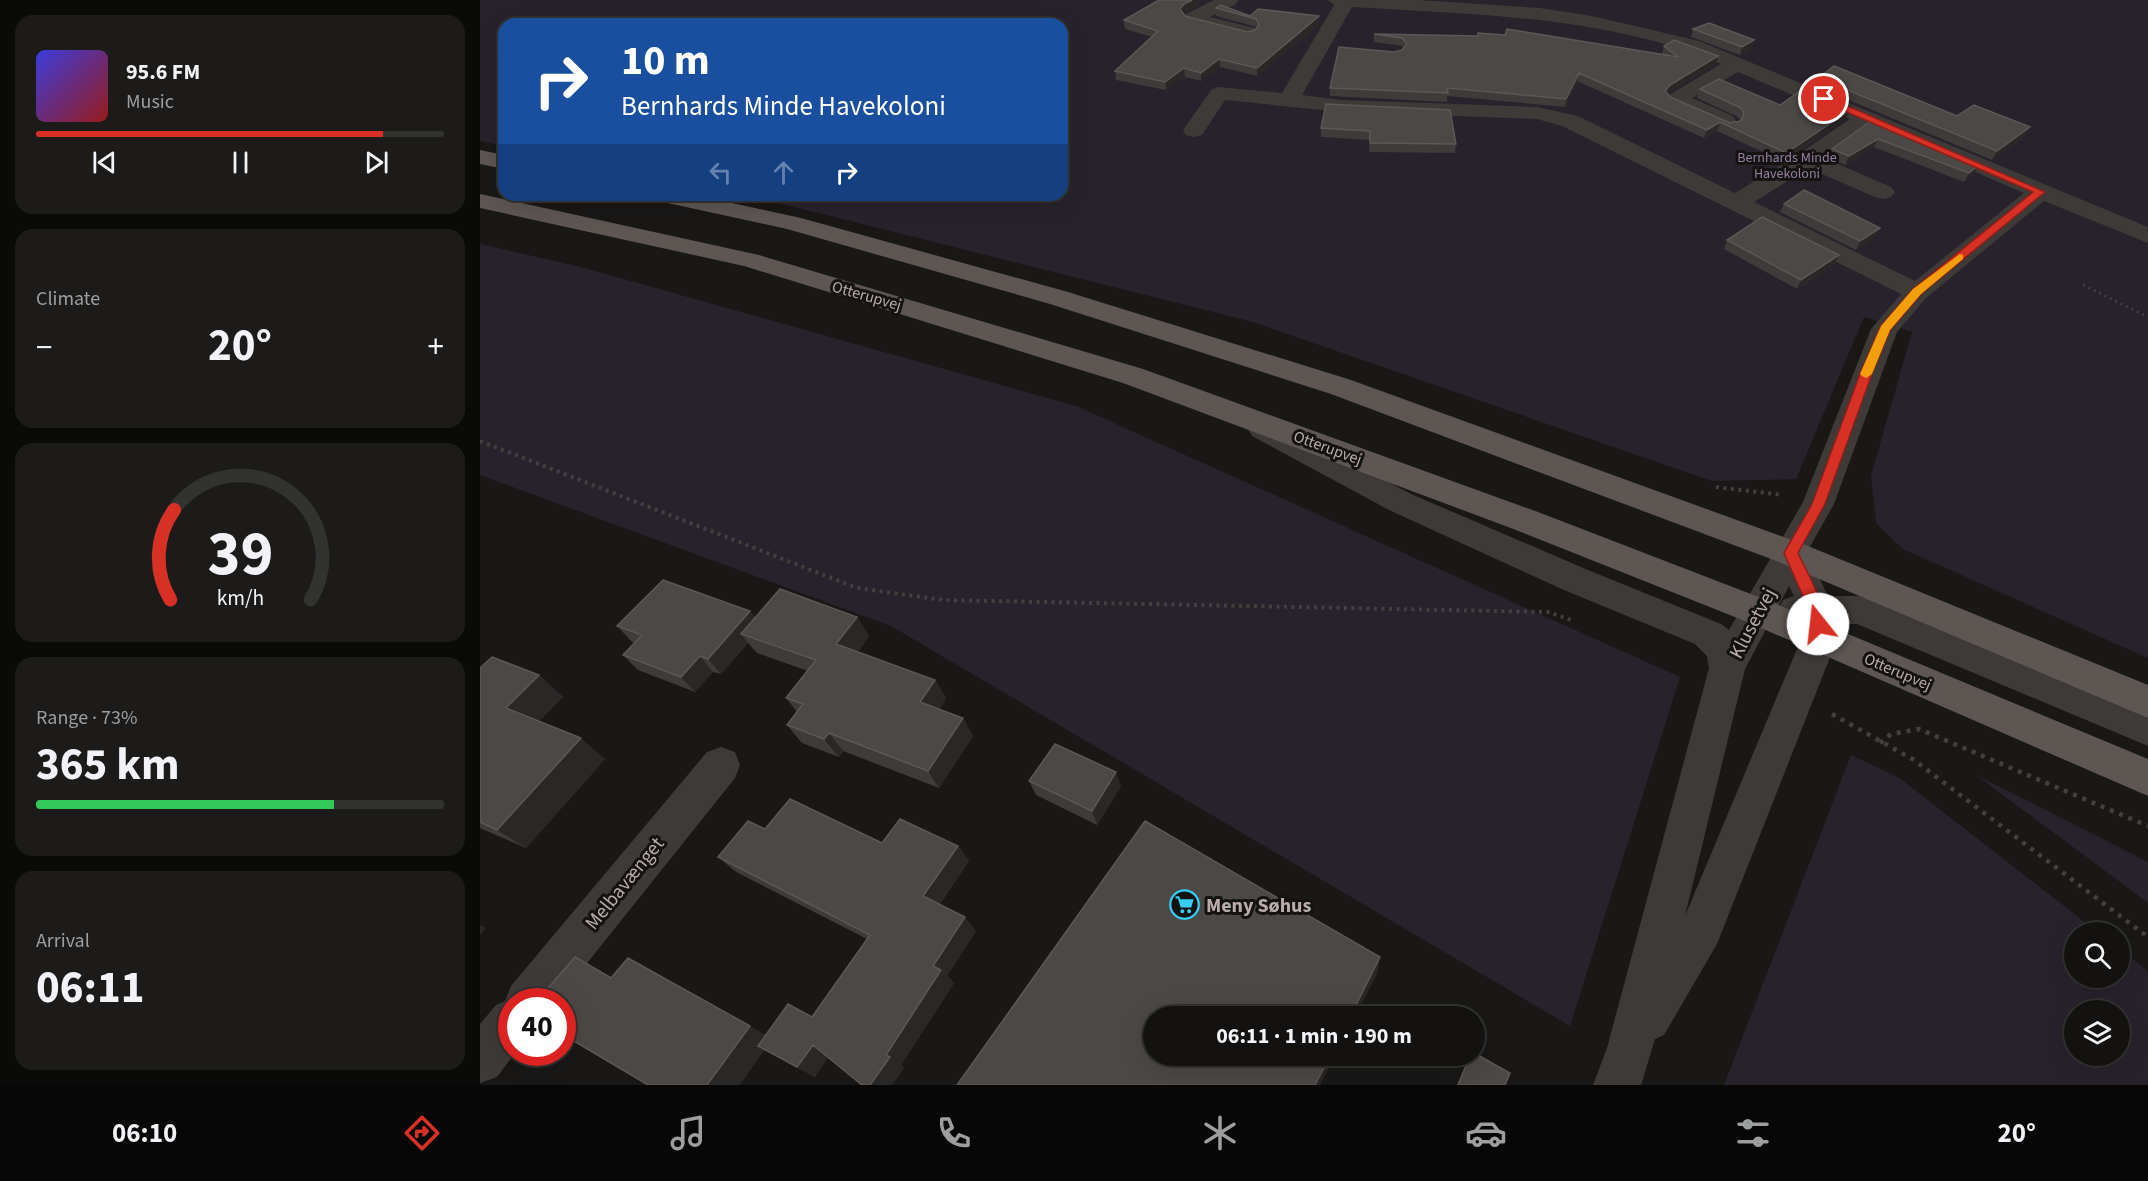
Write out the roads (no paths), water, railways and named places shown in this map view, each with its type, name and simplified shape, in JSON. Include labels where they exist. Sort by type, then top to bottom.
[{"type":"main road","points":[[480,157],[498,161]]},
{"type":"main road","name":"Otterupvej","points":[[480,201],[750,260],[1018,339],[1219,406],[1757,610]]},
{"type":"main road","points":[[690,201],[792,223],[1093,308],[1341,387],[1791,553],[2148,702]]},
{"type":"main road","name":"Otterupvej","points":[[1818,624],[2148,778]]},
{"type":"street","points":[[1228,0],[1193,18],[1248,32]]},
{"type":"street","points":[[1288,101],[1341,1],[1496,10],[1592,22],[1692,45],[1867,117],[1908,124],[2040,192],[2148,236]]},
{"type":"street","points":[[1319,45],[1340,47]]},
{"type":"street","points":[[1728,123],[1676,99],[1738,63]]},
{"type":"street","points":[[1194,130],[1219,93],[1341,106],[1537,113],[1570,121],[1917,292]]},
{"type":"street","points":[[1737,202],[1807,159],[1867,117]]},
{"type":"street","points":[[1807,159],[1882,192]]},
{"type":"street","points":[[1818,624],[1791,553],[1818,504],[1885,329],[1917,292],[2040,192]]},
{"type":"street","points":[[1219,406],[1400,502],[1576,580],[1708,634],[1719,642],[1726,653],[1727,668]]},
{"type":"street","name":"Klusetvej","points":[[1623,1067],[1727,668],[1757,610],[1791,553]]},
{"type":"street","points":[[1757,610],[1818,624],[1859,610],[2148,729]]},
{"type":"street","name":"Klusetvej","points":[[1623,1067],[1702,929],[1797,694],[1818,624]]},
{"type":"street","name":"Melbavænget","points":[[538,988],[721,765]]},
{"type":"street","points":[[480,1060],[498,1039]]},
{"type":"place","name":"Meny Søhus","points":[[1185,905]]},
{"type":"park label","name":"Bernhards Minde Havekoloni","points":[[1787,166]]}]
